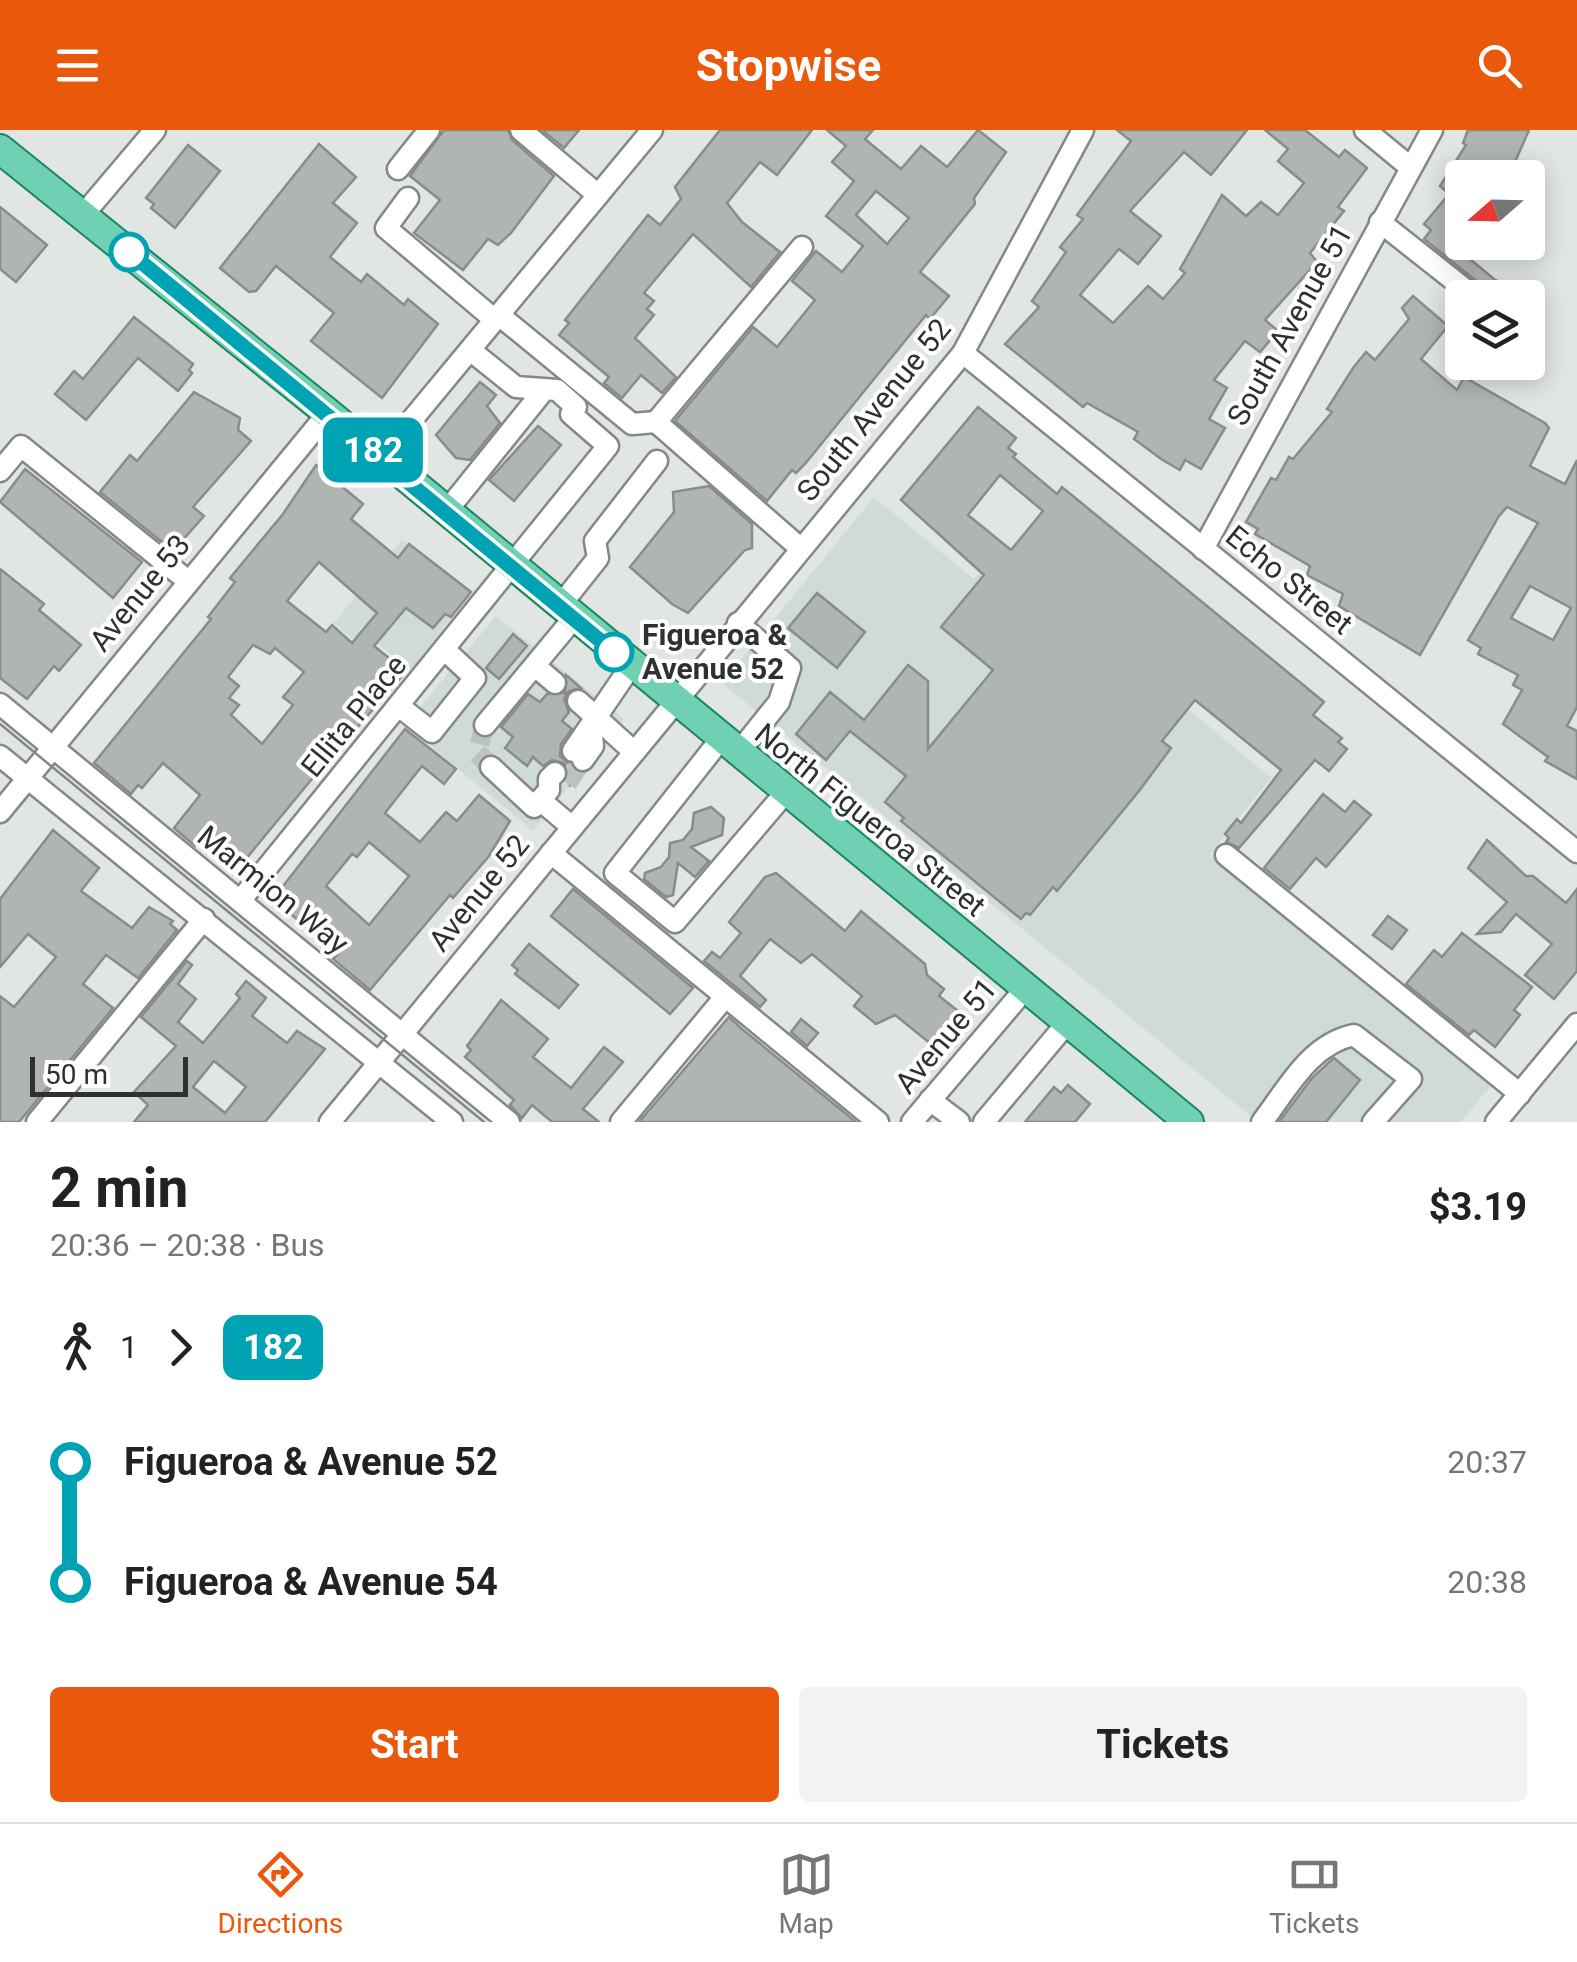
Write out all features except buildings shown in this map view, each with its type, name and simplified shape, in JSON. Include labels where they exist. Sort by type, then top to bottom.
[{"type":"main road","name":"North Figueroa Street","points":[[0,149],[328,412],[630,666],[1188,1122]]},
{"type":"street","points":[[83,215],[155,130]]},
{"type":"street","points":[[398,168],[428,130]]},
{"type":"street","points":[[521,130],[598,196]]},
{"type":"street","points":[[382,457],[652,130]]},
{"type":"street","name":"South Avenue 52","points":[[674,701],[963,353],[1084,130]]},
{"type":"street","points":[[1365,130],[1410,167]]},
{"type":"street","name":"South Avenue 51","points":[[1203,548],[1432,130]]},
{"type":"street","points":[[408,198],[386,228],[632,424],[656,422],[802,247]]},
{"type":"street","points":[[1380,222],[1453,280]]},
{"type":"street","points":[[470,350],[516,387],[550,390]]},
{"type":"street","name":"Echo Street","points":[[963,353],[1577,852]]},
{"type":"street","points":[[446,514],[550,390]]},
{"type":"street","name":"Ellita Place","points":[[240,901],[446,652],[608,446],[571,414],[576,407],[550,390]]},
{"type":"street","name":"Avenue 53","points":[[0,812],[328,412]]},
{"type":"street","points":[[656,422],[800,548]]},
{"type":"street","points":[[0,471],[21,446],[188,581]]},
{"type":"street","points":[[485,724],[535,666],[598,558],[595,541],[657,461]]},
{"type":"street","points":[[738,623],[790,668],[779,702],[729,747],[615,873],[675,922],[786,792]]},
{"type":"street","points":[[400,707],[432,732],[476,678],[446,652]]},
{"type":"street","points":[[535,666],[555,683]]},
{"type":"street","points":[[578,755],[630,666]]},
{"type":"street","points":[[578,701],[594,722],[633,750]]},
{"type":"street","name":"Avenue 52","points":[[330,1122],[674,701]]},
{"type":"street","name":"Marmion Way","points":[[0,704],[508,1122]]},
{"type":"street","points":[[0,756],[452,1122]]},
{"type":"street","points":[[491,767],[549,790],[572,827]]},
{"type":"street","points":[[551,853],[878,1122]]},
{"type":"street","points":[[1226,854],[1520,1094]]},
{"type":"street","points":[[36,1122],[204,919]]},
{"type":"street","name":"Avenue 51","points":[[912,1122],[1025,989]]},
{"type":"street","points":[[620,1122],[725,997]]},
{"type":"street","points":[[984,1122],[1066,1023]]},
{"type":"street","points":[[1496,1122],[1577,1024]]},
{"type":"street","points":[[1262,1122],[1313,1056],[1332,1040],[1354,1035],[1411,1078],[1372,1122]]},
{"type":"street","points":[[930,1100],[959,1122]]},
{"type":"shaded area","points":[[874,497],[974,579],[999,551],[1271,778],[1210,854],[1493,1083],[1461,1122],[1258,1122],[722,683]]},
{"type":"shaded area","points":[[402,540],[471,592],[411,670],[378,644],[368,653],[334,623]]},
{"type":"shaded area","points":[[496,616],[624,719],[533,831],[405,725]]},
{"type":"tunnel","points":[[485,725],[477,753],[491,767]]},
{"type":"tunnel","points":[[567,783],[583,760]]},
{"type":"tram line","points":[[0,724],[484,1122]]},
{"type":"bus line","name":"182","points":[[129,252],[328,412],[614,652]]},
{"type":"place","name":"Figueroa & Avenue 52","points":[[614,652]]}]
